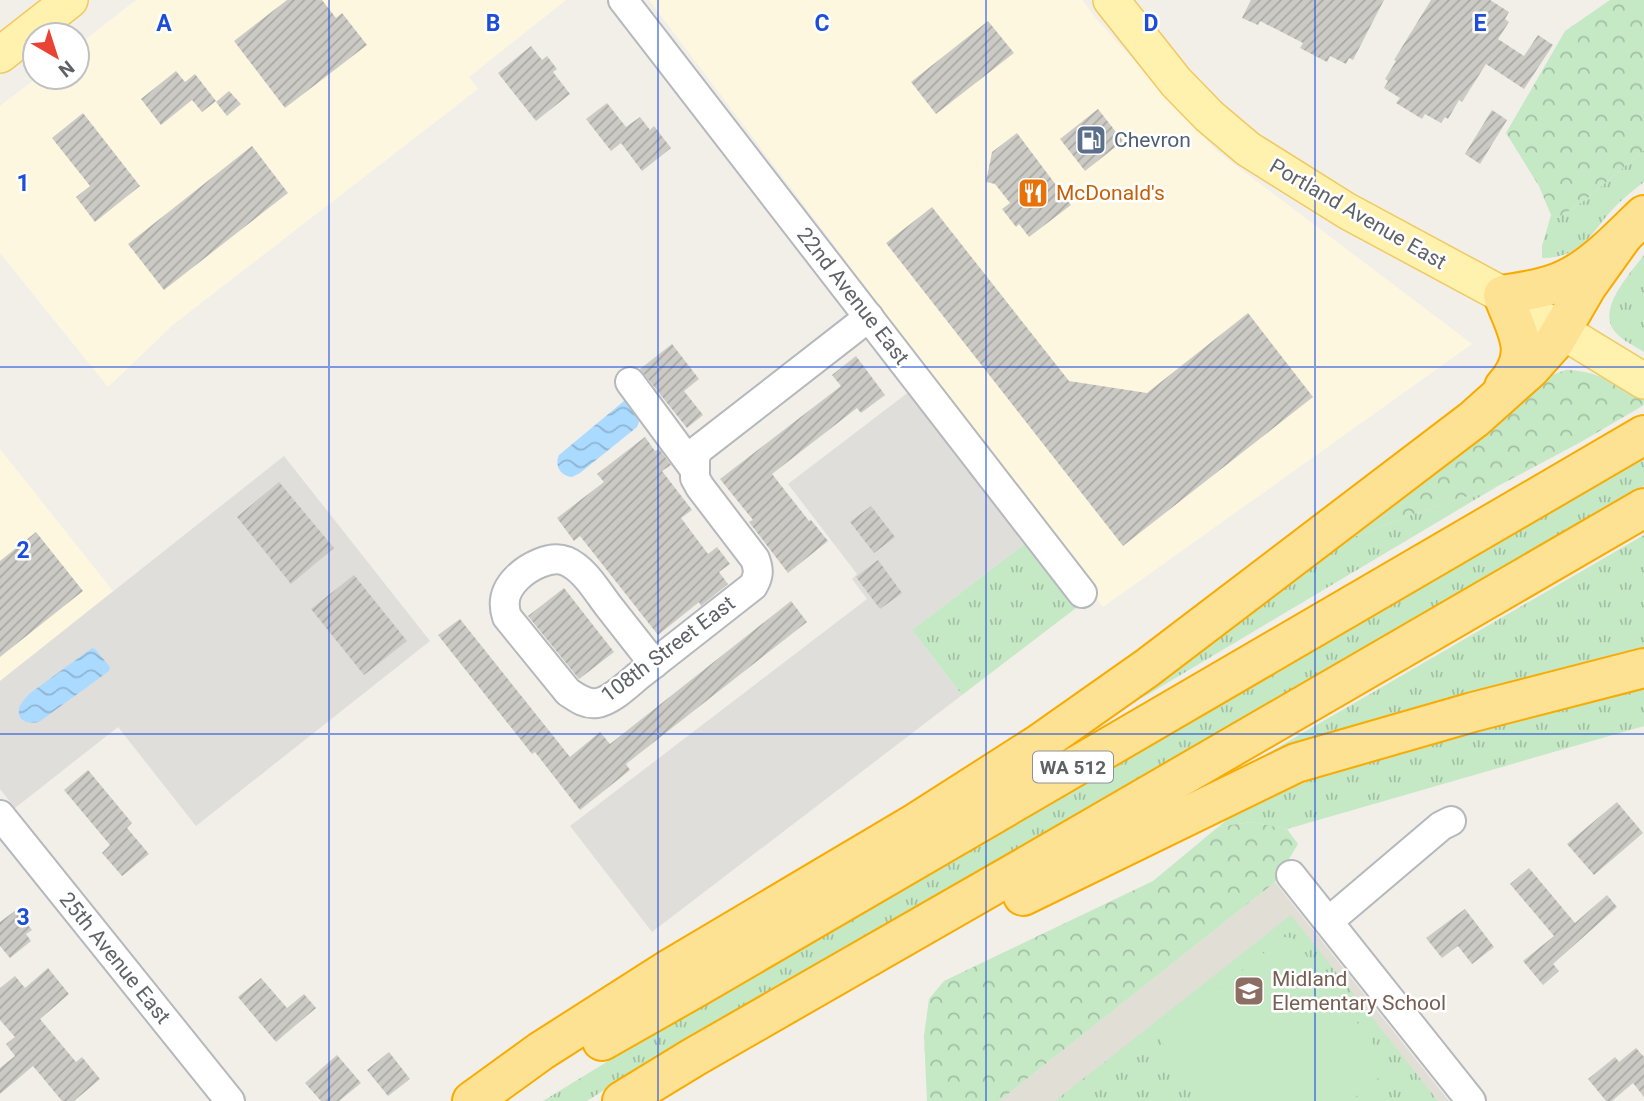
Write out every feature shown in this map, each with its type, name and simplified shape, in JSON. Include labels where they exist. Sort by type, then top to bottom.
[{"type":"highway","points":[[1474,419],[1514,376],[1520,364],[1519,336],[1503,295],[1543,288],[1572,276],[1633,226]]},
{"type":"highway","points":[[472,1101],[541,1051],[660,975],[917,822],[1039,744],[1147,668],[1474,419],[1530,369],[1555,341],[1587,286],[1633,226]]},
{"type":"highway","name":"WA 512","points":[[503,1101],[530,1082],[1644,435]]},
{"type":"highway","name":"WA 512","points":[[622,1101],[694,1056],[1644,508]]},
{"type":"highway","points":[[694,1056],[1296,763],[1474,712],[1644,668]]},
{"type":"main road","points":[[0,55],[70,0]]},
{"type":"main road","name":"Portland Avenue East","points":[[1111,0],[1176,82],[1209,116],[1248,149],[1347,211],[1503,295],[1644,381]]},
{"type":"street","name":"22nd Avenue East","points":[[623,0],[1082,593]]},
{"type":"street","points":[[695,470],[698,450],[869,317]]},
{"type":"street","points":[[630,382],[695,470]]},
{"type":"street","name":"108th Street East","points":[[654,664],[586,577],[566,561],[555,560],[522,573],[506,594],[504,609],[507,617],[568,692],[590,704],[607,700],[654,664],[753,586],[758,578],[759,568],[755,559],[699,487],[695,470]]},
{"type":"street","name":"25th Avenue East","points":[[0,815],[230,1101]]},
{"type":"street","points":[[1329,921],[1441,826],[1451,821]]},
{"type":"street","points":[[1291,875],[1471,1101]]},
{"type":"shaded area","points":[[136,0],[566,0],[469,77],[478,89],[174,324],[108,387],[0,253],[0,106],[21,90],[91,91],[91,35]]},
{"type":"shaded area","points":[[649,0],[1082,0],[1218,152],[1472,344],[1103,607]]},
{"type":"shaded area","points":[[910,391],[1026,543],[912,630],[962,695],[652,932],[570,826],[867,599],[852,579],[857,574],[788,484]]},
{"type":"shaded area","points":[[0,449],[113,591],[0,681]]},
{"type":"shaded area","points":[[284,456],[430,641],[196,826],[118,727],[15,808],[0,789],[0,681]]},
{"type":"shaded area","name":"Midland Elementary School","points":[[1275,882],[1449,1101],[999,1101]]},
{"type":"green space","points":[[1610,0],[1644,0],[1644,150],[1585,200],[1558,218],[1551,215],[1539,186],[1506,133],[1565,31]]},
{"type":"green space","points":[[1644,150],[1644,182],[1615,207],[1590,237],[1575,250],[1542,258],[1542,246],[1551,215],[1558,218],[1585,200]]},
{"type":"green space","points":[[1644,255],[1644,352],[1616,333],[1610,314],[1612,303],[1623,282]]},
{"type":"green space","points":[[1566,370],[1597,375],[1616,383],[1644,397],[1644,405],[1498,486],[1357,536],[1350,534],[1549,376]]},
{"type":"green space","points":[[1644,458],[1644,486],[624,1077],[587,1101],[543,1101],[783,954],[1408,591]]},
{"type":"green space","points":[[1498,486],[1129,704],[1350,534],[1357,536]]},
{"type":"green space","points":[[1644,535],[1644,654],[1242,771],[1246,766]]},
{"type":"green space","points":[[1026,543],[1076,608],[962,695],[912,630]]},
{"type":"green space","points":[[1644,689],[1644,726],[1287,829],[1251,822],[1218,827],[1239,810],[1328,773],[1401,750]]},
{"type":"green space","points":[[1251,822],[1287,829],[1298,844],[1275,882],[999,1101],[927,1101],[924,1036],[929,999],[944,981],[1153,881],[1218,827]]},
{"type":"green space","name":"Midland Elementary School","points":[[1291,915],[1438,1101],[1055,1101]]},
{"type":"green space","points":[[1284,937],[1293,938],[1387,1062],[1386,1072],[1351,1101],[1212,1101],[1186,1077],[1161,1041],[1163,1034]]},
{"type":"water","points":[[628,400],[641,417],[637,427],[580,473],[572,477],[562,472],[557,463],[559,455]]},
{"type":"water","points":[[92,648],[110,667],[109,671],[39,722],[28,722],[20,717],[20,707],[29,694]]},
{"type":"building","points":[[287,0],[322,0],[336,18],[342,13],[367,45],[285,108],[234,41]]},
{"type":"building","points":[[1251,0],[1384,0],[1353,60],[1349,58],[1346,64],[1330,56],[1327,62],[1300,48],[1303,43],[1260,21],[1258,25],[1242,18]]},
{"type":"building","points":[[1431,0],[1490,0],[1509,12],[1505,19],[1509,22],[1498,39],[1524,56],[1538,35],[1553,45],[1524,89],[1486,64],[1448,119],[1445,117],[1441,123],[1425,114],[1422,119],[1396,103],[1400,98],[1384,88],[1388,81],[1385,79],[1396,61],[1394,60]]},
{"type":"building","points":[[988,21],[1014,53],[936,114],[911,82]]},
{"type":"building","points":[[531,46],[542,60],[547,56],[557,69],[553,72],[570,94],[536,121],[498,73]]},
{"type":"building","points":[[176,71],[185,82],[195,74],[216,101],[202,112],[192,100],[161,125],[141,99]]},
{"type":"building","points":[[229,91],[241,104],[227,116],[216,102]]},
{"type":"building","points":[[607,103],[626,127],[640,117],[650,130],[654,126],[671,148],[642,171],[621,143],[611,151],[586,119]]},
{"type":"building","name":"Chevron","points":[[1098,109],[1123,141],[1085,171],[1060,139]]},
{"type":"building","points":[[1492,110],[1507,120],[1480,164],[1465,154]]},
{"type":"building","points":[[83,113],[140,186],[95,222],[76,197],[90,186],[52,138]]},
{"type":"building","name":"McDonald's","points":[[1017,133],[1071,205],[1029,237],[1019,224],[1016,227],[1002,209],[1010,203],[995,184],[986,182],[992,152]]},
{"type":"building","points":[[252,146],[288,193],[164,290],[128,244]]},
{"type":"building","points":[[932,207],[1069,381],[1147,393],[1248,313],[1313,397],[1123,546],[886,243]]},
{"type":"building","points":[[672,344],[699,379],[684,391],[703,415],[687,428],[640,369]]},
{"type":"building","points":[[856,356],[885,395],[861,413],[857,408],[772,474],[828,541],[788,573],[749,522],[753,520],[720,479],[841,386],[832,375]]},
{"type":"building","points":[[645,437],[655,451],[659,449],[671,465],[662,471],[692,510],[681,518],[708,554],[717,547],[730,564],[719,572],[728,584],[701,606],[699,602],[658,635],[580,536],[574,541],[557,518],[604,482],[597,474]]},
{"type":"building","points":[[279,482],[334,548],[291,584],[237,517]]},
{"type":"building","points":[[871,506],[895,537],[874,553],[850,522]]},
{"type":"building","points":[[36,532],[83,591],[0,657],[0,561]]},
{"type":"building","points":[[878,560],[902,593],[880,609],[856,577]]},
{"type":"building","points":[[354,575],[407,641],[364,675],[311,609]]},
{"type":"building","points":[[564,588],[614,652],[579,679],[528,616]]},
{"type":"building","points":[[791,601],[807,622],[626,764],[630,770],[580,810],[438,635],[460,619],[570,757],[600,732],[610,744]]},
{"type":"building","points":[[88,770],[132,823],[127,828],[149,854],[122,876],[102,853],[110,845],[64,790]]},
{"type":"building","points":[[1617,802],[1643,833],[1594,875],[1567,844]]},
{"type":"building","points":[[1529,868],[1575,923],[1607,895],[1617,907],[1553,964],[1559,971],[1543,985],[1523,961],[1554,936],[1510,884]]},
{"type":"building","points":[[1465,909],[1494,947],[1472,964],[1458,946],[1442,958],[1426,938]]},
{"type":"building","points":[[16,910],[32,930],[26,934],[31,941],[10,958],[0,946],[0,922]]},
{"type":"building","points":[[48,968],[69,994],[40,1019],[76,1062],[82,1057],[100,1079],[74,1101],[62,1101],[33,1066],[0,1094],[0,1068],[15,1056],[6,1044],[15,1037],[0,1020],[0,988],[15,976],[25,988]]},
{"type":"building","points":[[261,978],[287,1008],[304,994],[316,1008],[276,1042],[238,997]]},
{"type":"building","points":[[1636,1048],[1644,1057],[1644,1097],[1633,1083],[1612,1101],[1606,1101],[1588,1079],[1615,1057],[1619,1062]]},
{"type":"building","points":[[389,1052],[410,1079],[388,1096],[367,1070]]},
{"type":"building","points":[[337,1055],[361,1083],[339,1101],[321,1101],[305,1083]]},
{"type":"place","name":"Chevron","points":[[1091,140]]},
{"type":"place","name":"McDonald's","points":[[1033,193]]},
{"type":"place","name":"Midland Elementary School","points":[[1249,991]]}]
